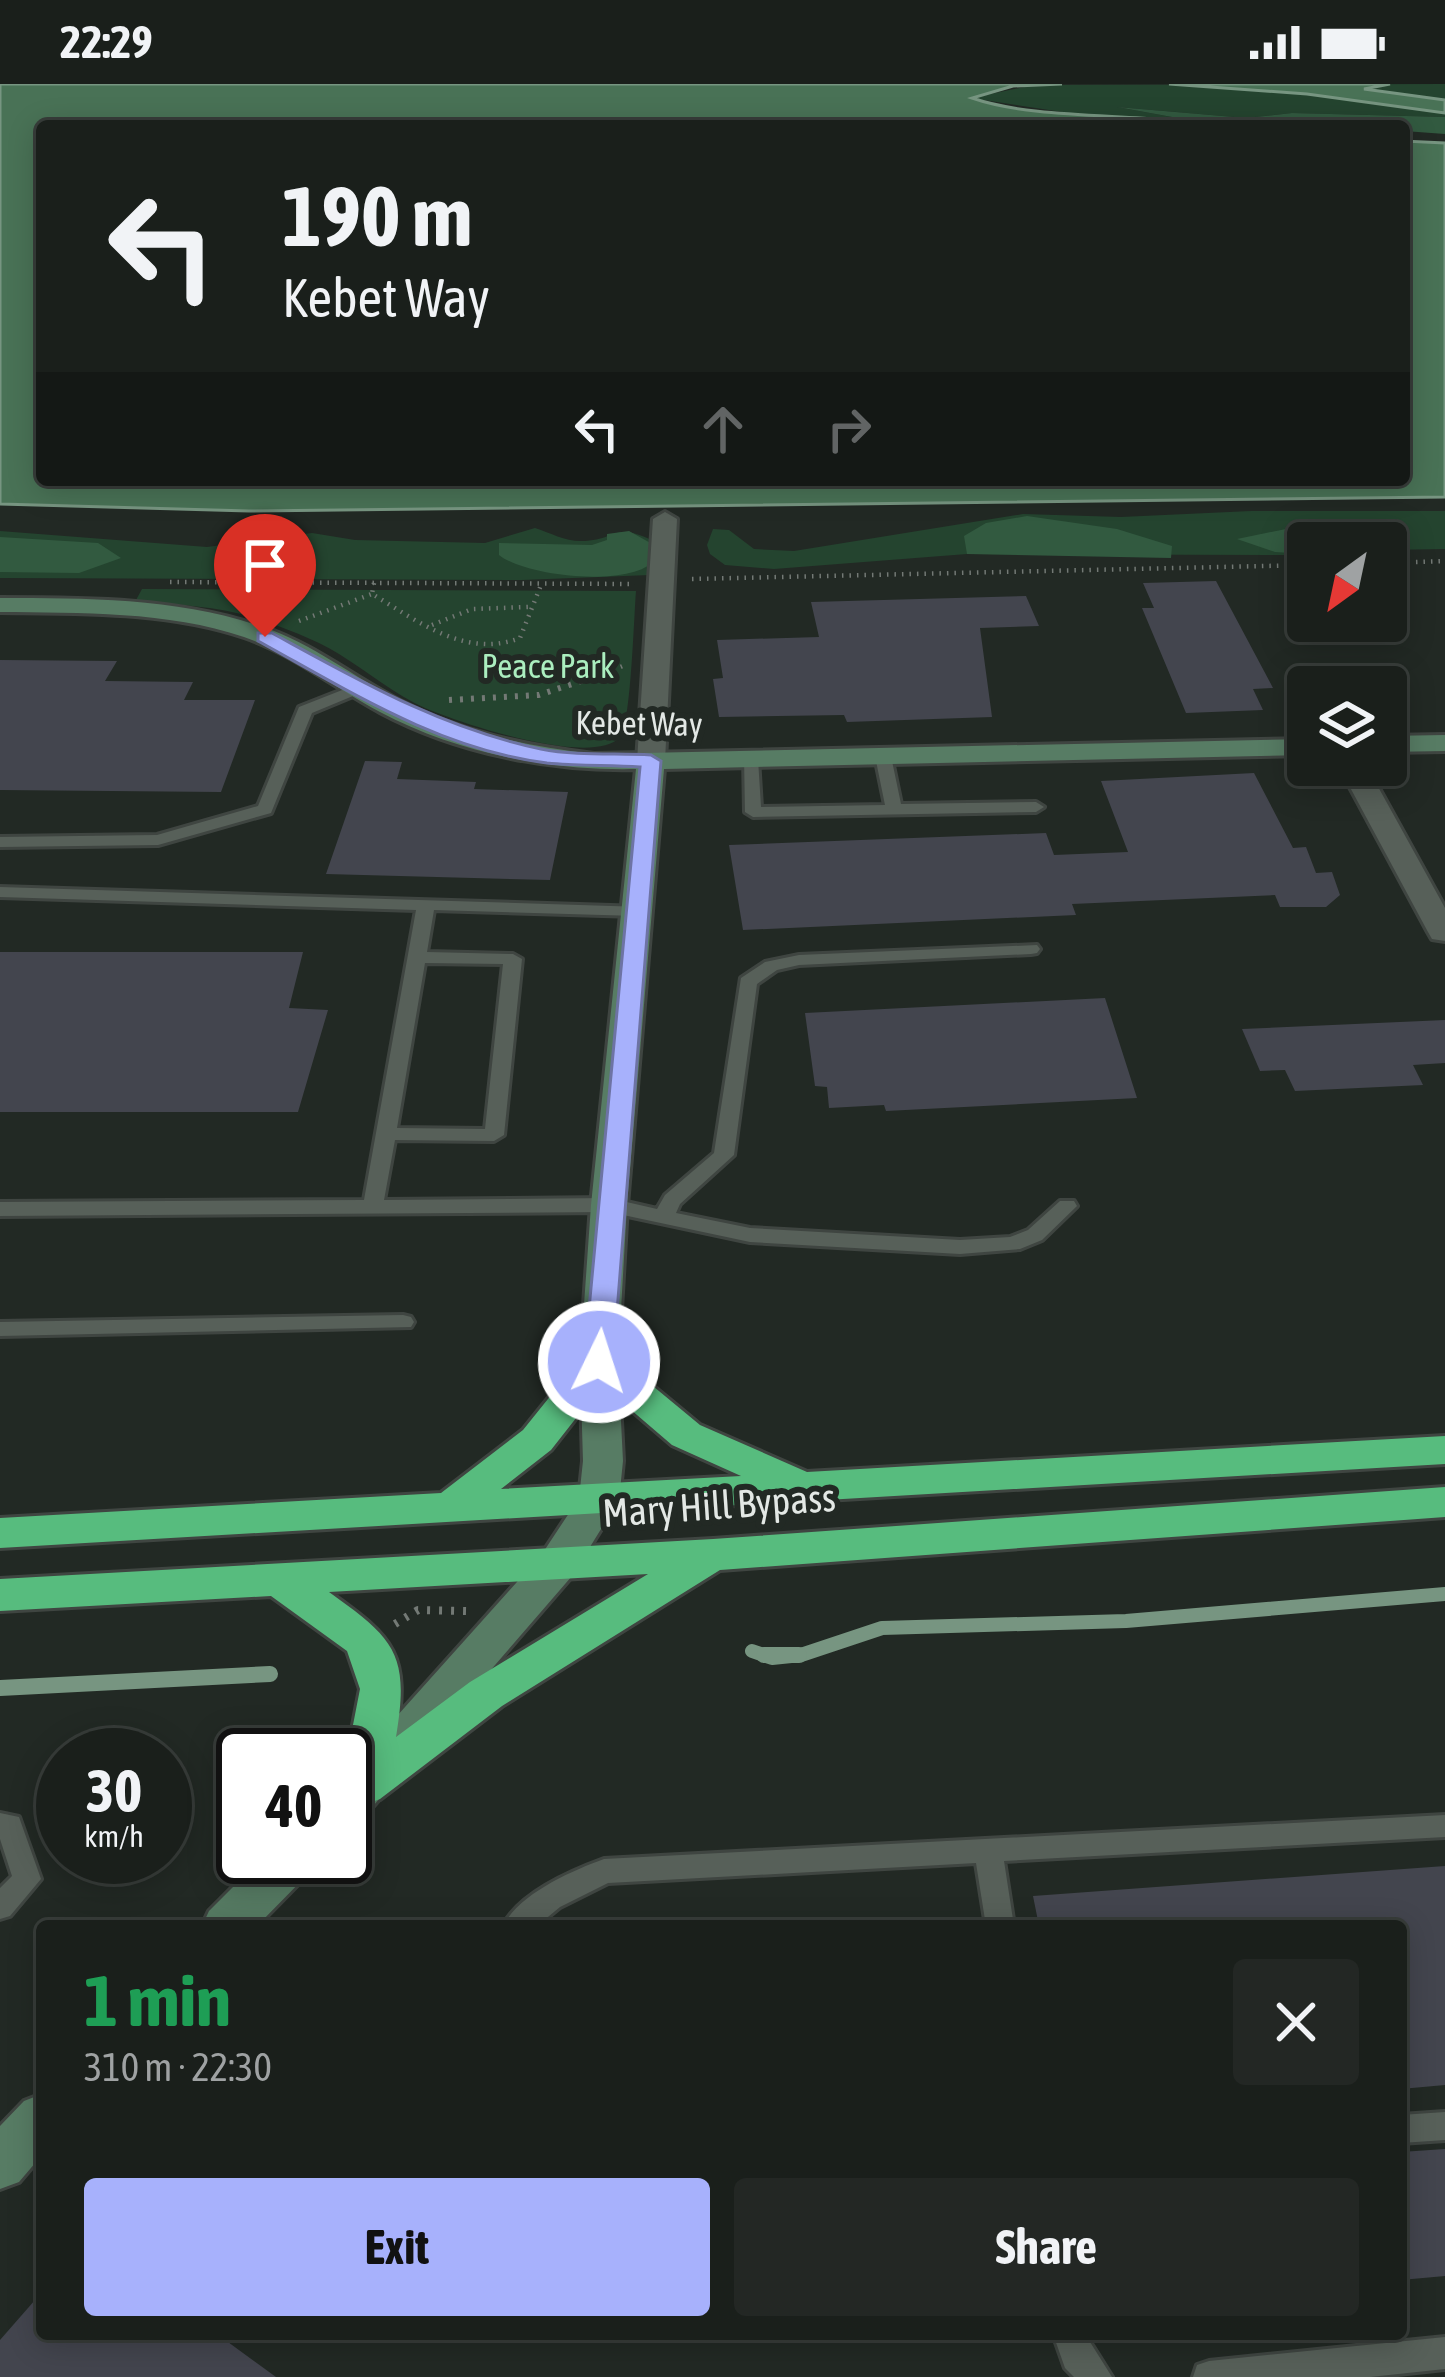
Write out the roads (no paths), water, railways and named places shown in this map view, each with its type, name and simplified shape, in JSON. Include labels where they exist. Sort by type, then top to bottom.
[{"type":"highway","points":[[449,1508],[537,1440],[599,1362],[686,1435],[804,1487]]},
{"type":"highway","name":"Mary Hill Bypass","points":[[0,1533],[1445,1450]]},
{"type":"highway","name":"Mary Hill Bypass","points":[[0,1595],[713,1555],[1445,1502]]},
{"type":"highway","points":[[372,1783],[485,1694],[713,1555]]},
{"type":"highway","points":[[276,1577],[366,1641],[382,1689],[372,1729]]},
{"type":"street","points":[[372,1776],[557,1564],[599,1500],[603,1461],[599,1362],[609,1205],[651,761],[665,519]]},
{"type":"street","name":"Kebet Way","points":[[0,605],[129,607],[184,614],[265,637],[387,704],[451,732],[545,756],[651,761],[1287,746]]},
{"type":"street","points":[[1407,744],[1445,743]]},
{"type":"street","points":[[1363,786],[1443,932]]},
{"type":"street","points":[[232,1920],[267,1884]]},
{"type":"street","points":[[0,2164],[36,2125]]},
{"type":"lane","points":[[0,842],[158,840],[265,809],[305,710],[360,688]]},
{"type":"lane","points":[[883,756],[894,809]]},
{"type":"lane","points":[[750,759],[753,812],[1036,807]]},
{"type":"lane","points":[[0,892],[637,910]]},
{"type":"lane","points":[[373,1206],[426,904]]},
{"type":"lane","points":[[664,1217],[672,1200],[724,1155],[748,982],[758,974],[799,960],[1031,950]]},
{"type":"lane","points":[[386,1134],[494,1135],[513,959],[417,957]]},
{"type":"lane","points":[[0,1209],[609,1205],[750,1235],[960,1247],[1012,1244],[1035,1235],[1066,1206]]},
{"type":"lane","points":[[0,1329],[403,1322]]},
{"type":"lane","points":[[0,1824],[9,1825],[27,1879],[0,1907]]},
{"type":"lane","points":[[524,1920],[550,1899],[604,1870],[1445,1826]]},
{"type":"lane","points":[[988,1850],[999,1920]]},
{"type":"lane","points":[[1407,2129],[1445,2126]]},
{"type":"lane","points":[[1071,2340],[1077,2356],[1096,2377]]},
{"type":"lane","points":[[1209,2377],[1445,2353]]},
{"type":"waterway","points":[[752,1651],[772,1658],[801,1655],[882,1628],[1126,1621],[1445,1594]]},
{"type":"waterway","points":[[764,1655],[799,1655]]},
{"type":"waterway","points":[[0,1688],[270,1674]]},
{"type":"park label","name":"Peace Park","points":[[548,666]]}]
